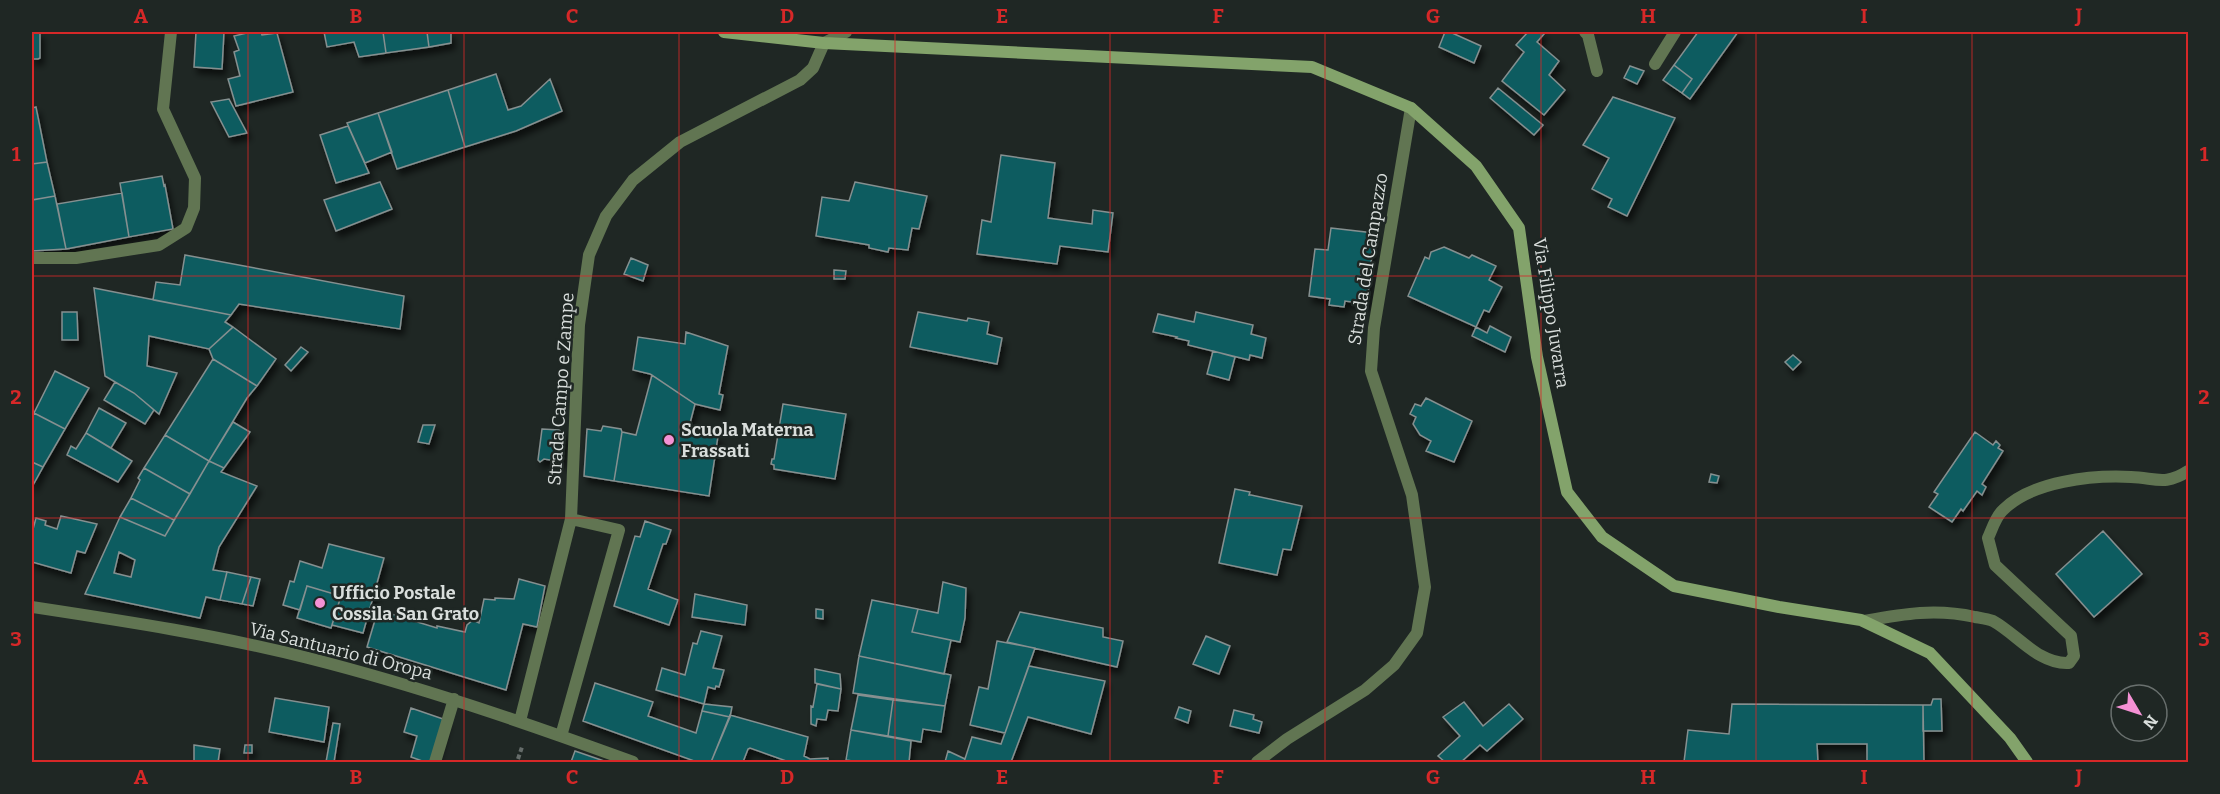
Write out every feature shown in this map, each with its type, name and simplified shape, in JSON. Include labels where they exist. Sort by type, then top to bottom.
[{"type":"main road","name":"Via Filippo Juvarra","points":[[724,32],[824,43],[1312,67],[1411,108],[1476,166],[1519,228],[1537,357],[1567,492],[1602,537],[1674,586],[1864,621],[1930,653],[2010,738],[2027,762]]},
{"type":"street","points":[[32,258],[76,258],[159,245],[186,228],[194,208],[195,178],[163,109],[171,32]]},
{"type":"street","points":[[824,43],[846,32]]},
{"type":"street","points":[[1585,32],[1588,35],[1597,71]]},
{"type":"street","points":[[1655,64],[1675,32]]},
{"type":"street","name":"Strada Campo e Zampe","points":[[520,721],[571,519],[579,326],[590,255],[606,216],[633,180],[680,142],[800,80],[813,68],[824,43]]},
{"type":"street","name":"Strada del Campazzo","points":[[1257,762],[1287,739],[1365,690],[1394,665],[1417,633],[1425,587],[1412,495],[1371,371],[1374,328],[1411,108]]},
{"type":"street","name":"Via Filippo Juvarra","points":[[1864,621],[1922,611],[1958,613],[1992,621],[2046,658],[2069,663],[2074,656],[2071,636],[1995,565],[1988,538],[2002,510],[2031,491],[2066,481],[2115,476],[2168,481],[2188,471]]},
{"type":"street","points":[[561,736],[619,530],[571,519]]},
{"type":"street","name":"Via Santuario di Oropa","points":[[32,608],[177,629],[308,658],[454,699],[633,762]]},
{"type":"street","points":[[435,762],[454,699]]},
{"type":"building","points":[[32,32],[40,32],[40,58],[38,59],[32,59]]},
{"type":"building","points":[[196,32],[224,32],[222,69],[194,67]]},
{"type":"building","points":[[261,32],[262,35],[277,33],[293,92],[236,106],[228,79],[240,76],[234,52],[239,50],[234,36]]},
{"type":"building","points":[[324,32],[383,32],[386,53],[359,57],[354,42],[327,47]]},
{"type":"building","points":[[383,32],[427,32],[429,47],[386,53]]},
{"type":"building","points":[[427,32],[451,32],[451,43],[429,47]]},
{"type":"building","points":[[1445,32],[1450,32],[1481,46],[1474,63],[1439,47]]},
{"type":"building","points":[[1528,32],[1544,34],[1537,42],[1559,61],[1549,75],[1565,90],[1544,115],[1502,81],[1524,52],[1516,45]]},
{"type":"building","points":[[1698,32],[1738,32],[1690,99],[1682,93],[1692,79],[1674,65]]},
{"type":"building","points":[[1674,65],[1692,79],[1682,93],[1663,80]]},
{"type":"building","points":[[1630,66],[1644,71],[1637,84],[1624,78]]},
{"type":"building","points":[[496,74],[508,110],[521,106],[550,79],[562,111],[516,131],[465,147],[448,90]]},
{"type":"building","points":[[1498,88],[1543,125],[1534,135],[1490,98]]},
{"type":"building","points":[[448,90],[465,147],[397,169],[378,113]]},
{"type":"building","points":[[1613,97],[1675,118],[1627,216],[1608,207],[1612,199],[1592,189],[1609,158],[1583,145]]},
{"type":"building","points":[[229,99],[247,133],[229,137],[211,102]]},
{"type":"building","points":[[36,107],[47,162],[32,164],[32,108]]},
{"type":"building","points":[[378,113],[392,152],[365,163],[347,123]]},
{"type":"building","points":[[348,126],[369,173],[336,183],[320,135]]},
{"type":"building","points":[[1001,155],[1055,163],[1048,218],[1092,224],[1093,210],[1113,213],[1108,252],[1060,246],[1057,264],[977,254],[982,220],[991,222]]},
{"type":"building","points":[[47,162],[55,196],[32,200],[32,164]]},
{"type":"building","points":[[162,176],[173,229],[129,237],[120,183]]},
{"type":"building","points":[[380,182],[392,209],[336,231],[324,200]]},
{"type":"building","points":[[855,182],[927,196],[919,229],[912,228],[908,250],[889,248],[888,252],[869,248],[869,245],[816,236],[822,197],[849,201]]},
{"type":"building","points":[[122,193],[129,237],[66,249],[57,204]]},
{"type":"building","points":[[55,196],[66,249],[32,251],[32,200]]},
{"type":"building","points":[[1331,228],[1374,233],[1367,304],[1345,301],[1344,307],[1329,305],[1330,299],[1309,296],[1315,249],[1328,250]]},
{"type":"building","points":[[1444,247],[1469,258],[1472,255],[1496,266],[1489,280],[1502,287],[1489,312],[1484,310],[1476,327],[1408,296],[1425,257],[1429,259],[1431,252]]},
{"type":"building","points":[[185,255],[404,296],[400,329],[239,304],[231,315],[153,300],[156,282],[180,285]]},
{"type":"building","points":[[631,258],[648,265],[643,281],[624,274]]},
{"type":"building","points":[[834,270],[846,271],[845,279],[834,279]]},
{"type":"building","points":[[94,288],[231,315],[225,322],[233,327],[209,349],[149,336],[147,366],[177,373],[159,414],[134,393],[105,376]]},
{"type":"building","points":[[62,312],[77,312],[78,340],[62,340]]},
{"type":"building","points":[[918,312],[967,321],[968,318],[989,322],[987,334],[1002,338],[997,364],[910,347]]},
{"type":"building","points":[[1196,312],[1253,325],[1251,334],[1266,338],[1262,358],[1250,355],[1249,360],[1188,345],[1189,341],[1153,332],[1158,314],[1194,322]]},
{"type":"building","points":[[1490,326],[1511,337],[1505,352],[1472,336],[1476,327],[1487,333]]},
{"type":"building","points":[[233,327],[276,359],[257,386],[213,359],[209,349]]},
{"type":"building","points":[[686,332],[728,346],[719,394],[723,395],[720,410],[695,404],[650,374],[633,370],[638,337],[685,344]]},
{"type":"building","points":[[301,347],[308,352],[291,371],[285,365]]},
{"type":"building","points":[[1213,351],[1235,357],[1229,380],[1207,374]]},
{"type":"building","points":[[1793,355],[1801,362],[1793,370],[1785,362]]},
{"type":"building","points":[[213,359],[257,386],[247,398],[209,461],[165,435]]},
{"type":"building","points":[[55,371],[89,388],[65,429],[34,413]]},
{"type":"building","name":"Scuola Materna Frassati","points":[[652,375],[695,404],[688,431],[718,436],[709,496],[614,481],[622,432],[636,435]]},
{"type":"building","points":[[115,382],[134,393],[154,410],[145,424],[104,400]]},
{"type":"building","points":[[1426,398],[1472,421],[1454,462],[1426,451],[1431,441],[1420,435],[1413,424],[1416,417],[1410,414],[1415,404],[1421,406]]},
{"type":"building","points":[[783,404],[846,414],[835,479],[774,469],[774,465],[771,464],[774,459]]},
{"type":"building","points":[[99,408],[126,423],[111,448],[86,433]]},
{"type":"building","points":[[34,413],[65,429],[43,467],[32,462]]},
{"type":"building","points":[[233,422],[250,432],[224,468],[209,461]]},
{"type":"building","points":[[423,425],[435,425],[429,444],[418,442]]},
{"type":"building","points":[[603,426],[621,429],[622,432],[614,481],[584,476],[587,429],[601,431]]},
{"type":"building","points":[[542,429],[559,430],[565,434],[562,462],[544,459],[540,462],[538,460]]},
{"type":"building","points":[[1975,432],[1993,445],[1996,441],[2000,445],[1998,448],[2003,451],[1982,484],[1986,487],[1982,495],[1977,491],[1952,522],[1929,507],[1938,494],[1934,492]]},
{"type":"building","points":[[86,433],[132,461],[118,482],[67,455],[71,446],[76,449]]},
{"type":"building","points":[[165,435],[209,461],[190,494],[144,468]]},
{"type":"building","points":[[209,461],[224,468],[221,472],[257,486],[219,547],[213,570],[227,572],[220,600],[206,597],[200,618],[85,594],[120,517],[165,536]],"holes":[[[119,552],[135,560],[131,577],[114,573]]]},
{"type":"building","points":[[32,462],[43,467],[32,487]]},
{"type":"building","points":[[144,468],[190,494],[174,520],[131,498]]},
{"type":"building","points":[[1711,474],[1719,476],[1717,483],[1709,482]]},
{"type":"building","points":[[1235,489],[1250,492],[1249,495],[1302,506],[1291,550],[1283,549],[1277,575],[1219,563]]},
{"type":"building","points":[[131,498],[174,520],[165,536],[120,517]]},
{"type":"building","points":[[61,516],[97,524],[85,553],[77,551],[71,573],[32,562],[32,533],[36,518],[46,521],[45,525],[57,529]]},
{"type":"building","points":[[645,521],[671,530],[666,544],[663,544],[648,589],[678,600],[669,625],[614,606],[635,536],[640,537]]},
{"type":"building","points":[[2103,531],[2142,574],[2094,617],[2056,574]]},
{"type":"building","points":[[329,544],[384,558],[363,633],[332,625],[341,596],[307,586],[300,610],[283,605],[290,581],[294,582],[300,561],[322,568]]},
{"type":"building","points":[[227,572],[251,577],[242,604],[220,600]]},
{"type":"building","points":[[251,577],[260,579],[253,606],[242,604]]},
{"type":"building","points":[[519,579],[545,586],[537,627],[523,624],[506,690],[367,647],[378,610],[437,628],[437,626],[465,632],[467,625],[473,620],[479,623],[484,599],[514,599]]},
{"type":"building","points":[[943,582],[966,588],[965,618],[960,642],[912,632],[918,609],[938,613]]},
{"type":"building","name":"Ufficio Postale Cossila San Grato","points":[[307,586],[341,596],[331,628],[297,618]]},
{"type":"building","points":[[695,594],[747,605],[745,625],[692,617]]},
{"type":"building","points":[[872,600],[918,609],[912,632],[951,640],[944,674],[859,656]]},
{"type":"building","points":[[816,609],[823,610],[823,619],[816,618]]},
{"type":"building","points":[[1020,612],[1103,628],[1103,637],[1123,641],[1117,667],[1007,642]]},
{"type":"building","points":[[701,631],[722,636],[713,668],[724,670],[719,687],[716,686],[715,689],[708,687],[704,704],[656,690],[662,668],[685,675],[693,643],[697,644]]},
{"type":"building","points":[[1206,636],[1230,646],[1219,674],[1193,664]]},
{"type":"building","points":[[997,641],[1035,648],[1005,733],[970,725],[979,687],[988,689]]},
{"type":"building","points":[[859,656],[951,675],[945,706],[853,693]]},
{"type":"building","points":[[1029,666],[1105,681],[1091,734],[1028,717],[1011,762],[964,762],[972,737],[1001,744]]},
{"type":"building","points":[[815,669],[840,674],[841,689],[815,683]]},
{"type":"building","points":[[595,683],[653,702],[648,716],[696,733],[702,711],[730,717],[711,762],[697,762],[583,721]]},
{"type":"building","points":[[817,684],[841,689],[838,711],[828,710],[826,720],[817,719],[816,726],[811,724],[811,706],[813,707]]},
{"type":"building","points":[[858,695],[893,700],[888,736],[851,730]]},
{"type":"building","points":[[275,698],[329,707],[324,742],[269,732]]},
{"type":"building","points":[[1933,699],[1941,699],[1942,731],[1923,731],[1923,705],[1931,705]]},
{"type":"building","points":[[893,700],[945,706],[941,732],[923,729],[921,742],[888,736]]},
{"type":"building","points":[[1464,702],[1483,726],[1509,704],[1523,719],[1487,751],[1480,745],[1461,762],[1445,762],[1438,756],[1460,736],[1443,717]]},
{"type":"building","points":[[704,704],[732,707],[730,717],[702,711]]},
{"type":"building","points":[[1732,704],[1923,705],[1924,762],[1867,762],[1867,744],[1817,744],[1818,762],[1684,762],[1688,730],[1729,734]]},
{"type":"building","points":[[1179,707],[1191,711],[1188,723],[1175,718]]},
{"type":"building","points":[[411,708],[446,720],[434,762],[425,762],[411,757],[417,736],[404,732]]},
{"type":"building","points":[[1234,710],[1254,715],[1253,719],[1262,722],[1259,733],[1230,726]]},
{"type":"building","points":[[730,715],[808,737],[804,756],[810,759],[828,758],[828,762],[789,762],[750,748],[743,762],[711,762]]},
{"type":"building","points":[[333,723],[340,724],[334,762],[326,762]]},
{"type":"building","points":[[851,730],[911,741],[909,762],[846,760]]},
{"type":"building","points":[[194,745],[220,749],[218,762],[194,762]]},
{"type":"building","points":[[245,745],[252,745],[252,753],[244,753]]},
{"type":"building","points":[[575,751],[607,762],[571,762]]},
{"type":"building","points":[[948,751],[965,759],[964,762],[945,762]]},
{"type":"place","name":"Scuola Materna Frassati","points":[[669,440]]},
{"type":"place","name":"Ufficio Postale Cossila San Grato","points":[[320,603]]}]
